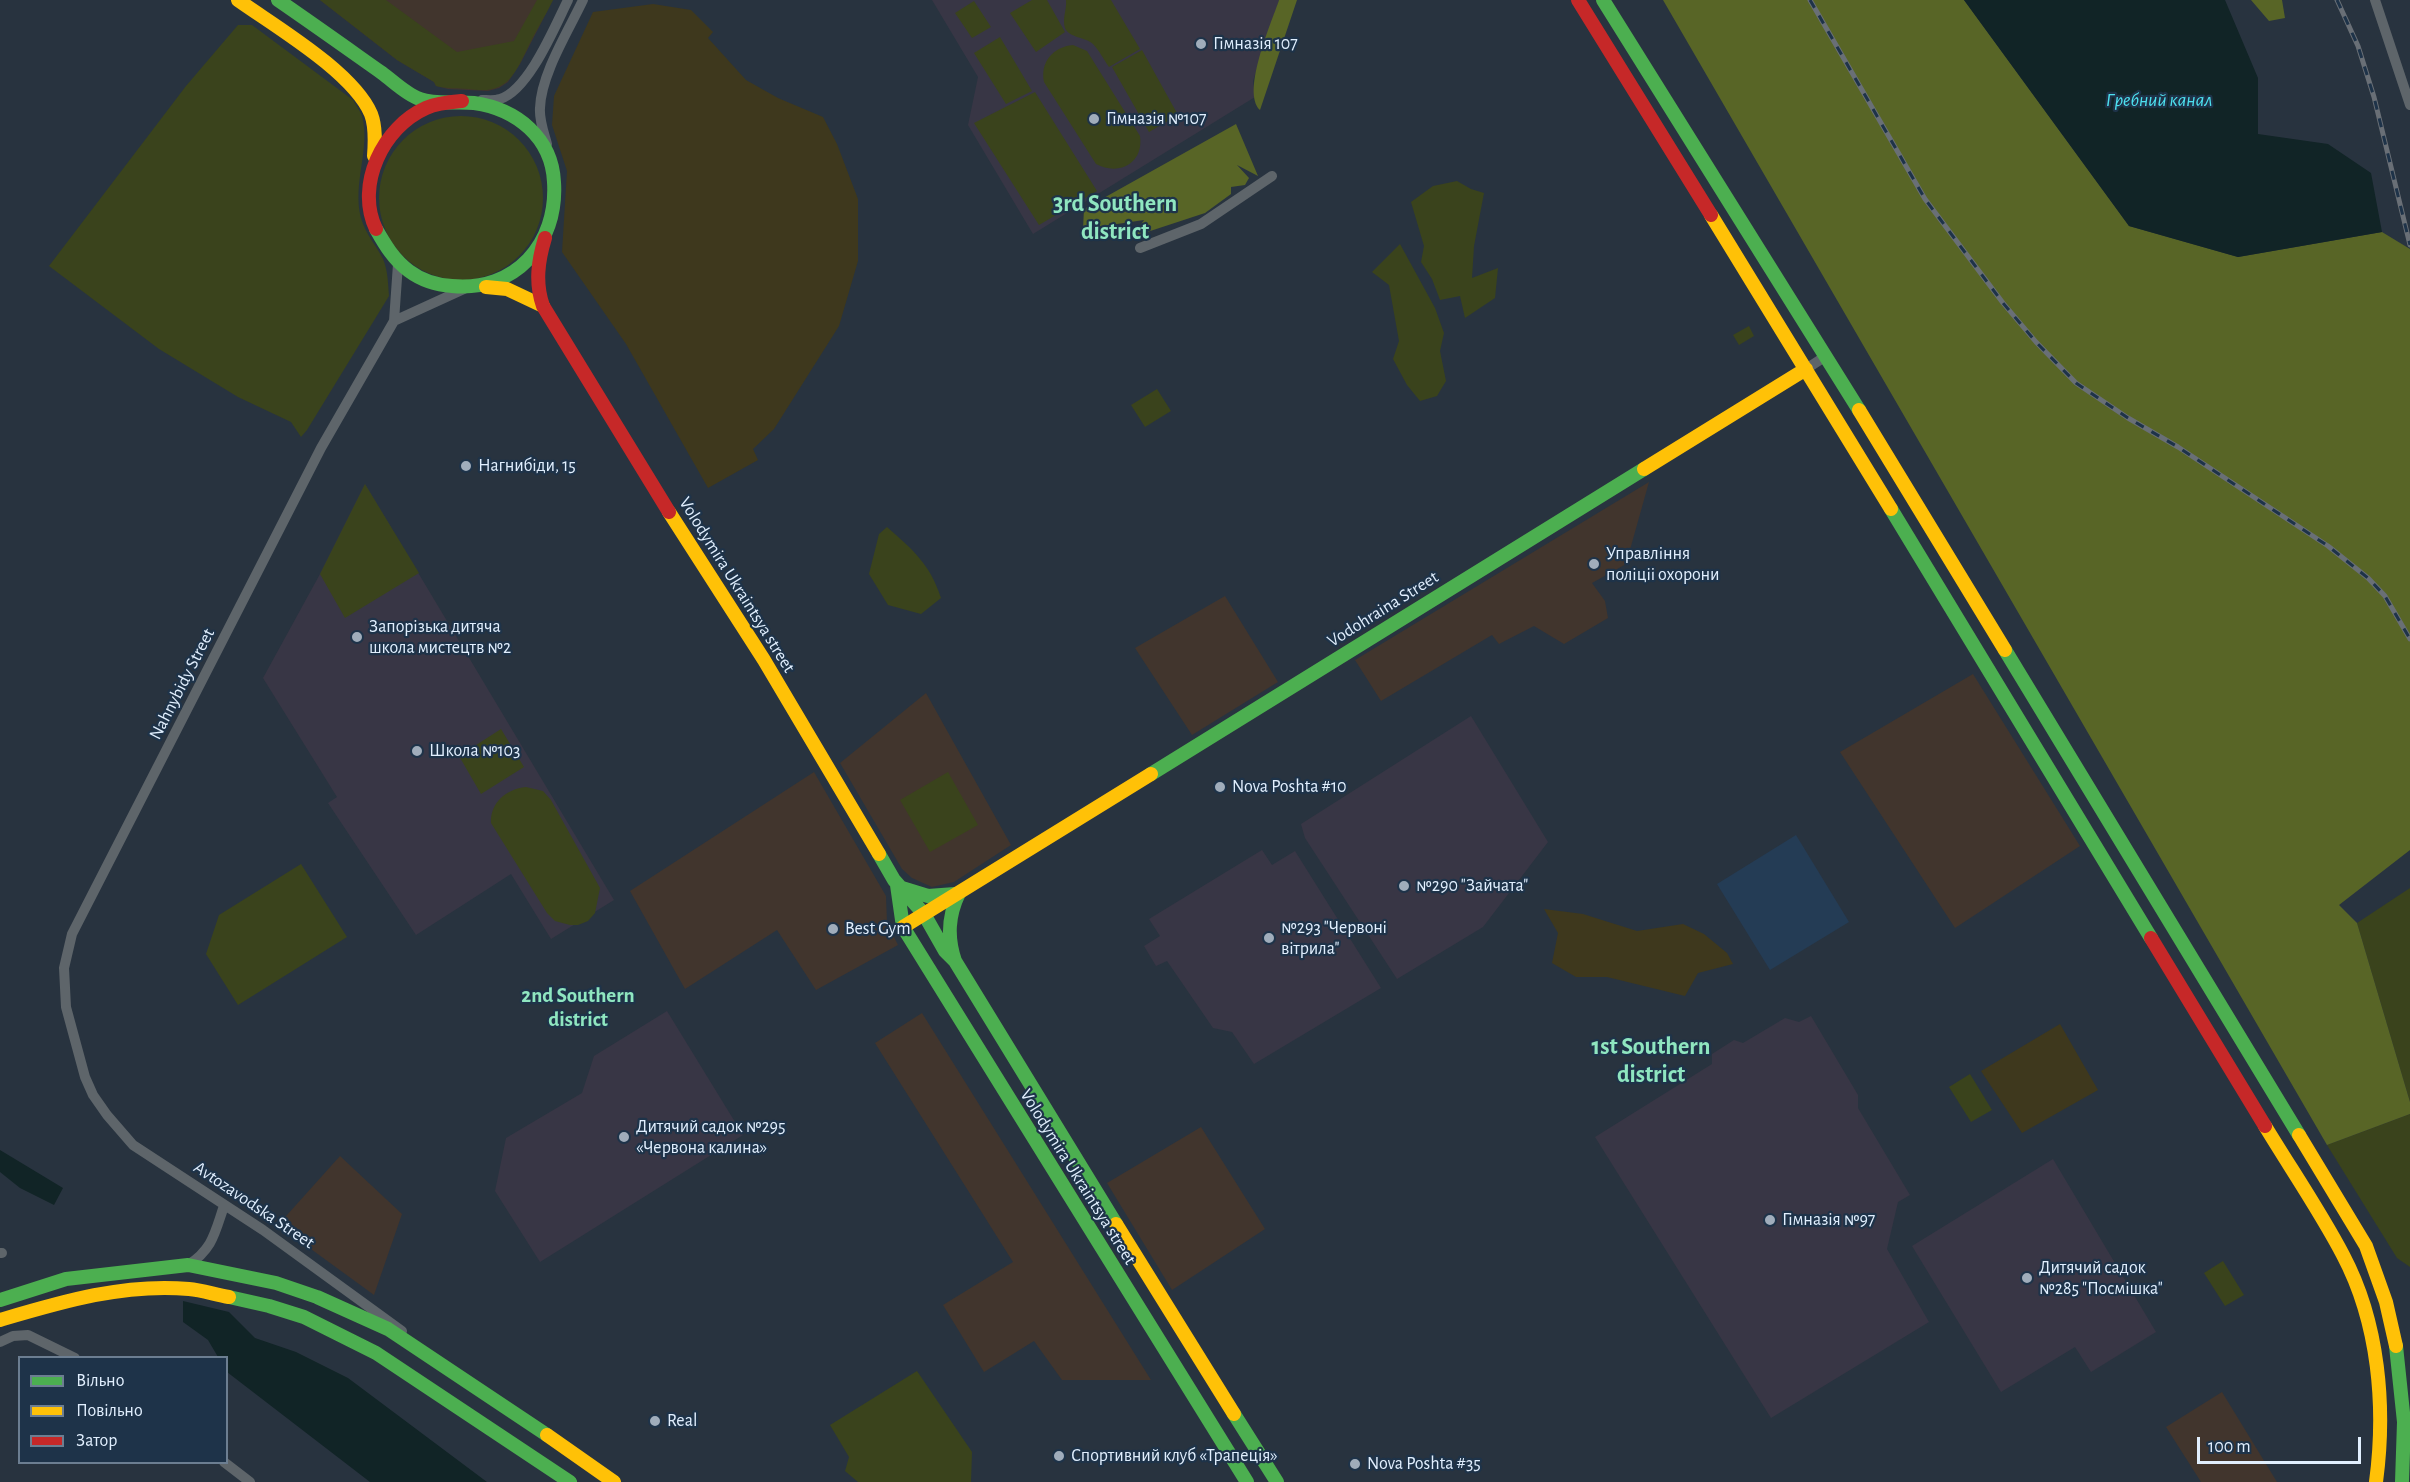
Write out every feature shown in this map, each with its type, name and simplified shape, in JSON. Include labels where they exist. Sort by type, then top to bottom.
[{"type":"street","name":"Volodymira Ukraintsya street","points":[[238,0],[341,76],[359,95],[371,114],[375,136],[368,199],[372,223],[382,245],[398,264],[418,278],[441,286],[507,289],[543,306]]},
{"type":"street","name":"Volodymira Ukraintsya street","points":[[278,0],[419,99],[462,101],[492,106],[509,114],[536,135],[552,163],[555,196],[553,216],[537,270],[537,292],[543,306],[681,532],[764,660],[897,885],[924,914],[954,961],[1277,1482]]},
{"type":"street","points":[[462,101],[500,99],[514,91],[541,52],[568,0]]},
{"type":"street","points":[[548,153],[539,109],[542,95],[555,59],[583,0]]},
{"type":"street","points":[[1578,0],[1806,369],[2343,1256],[2356,1283],[2373,1351],[2379,1418],[2376,1482]]},
{"type":"street","points":[[1603,0],[1826,356],[2366,1246],[2387,1303],[2404,1384],[2405,1464],[2403,1482]]},
{"type":"street","points":[[2375,0],[2410,105]]},
{"type":"street","name":"Volodymira Ukraintsya street","points":[[373,162],[383,144],[396,129],[415,114],[431,106],[462,101]]},
{"type":"street","points":[[1140,248],[1201,224],[1272,176]]},
{"type":"street","name":"Volodymira Ukraintsya street","points":[[465,288],[485,285],[504,278],[521,267],[536,252],[545,238]]},
{"type":"street","name":"Nahnybidy Street","points":[[85,1077],[66,1007],[64,968],[72,934],[321,448],[394,321],[398,264]]},
{"type":"street","points":[[394,321],[465,288]]},
{"type":"street","name":"Vodohraina Street","points":[[903,927],[1826,356]]},
{"type":"street","name":"Volodymira Ukraintsya street","points":[[897,885],[903,927],[1247,1482]]},
{"type":"street","points":[[897,885],[928,896],[959,893]]},
{"type":"street","points":[[954,961],[948,929],[952,907],[959,893]]},
{"type":"street","name":"Avtozavodska Street","points":[[85,1077],[102,1109],[133,1145],[262,1230],[396,1325],[420,1349]]},
{"type":"street","points":[[188,1265],[204,1255],[224,1206]]},
{"type":"street","name":"Avtozavodska Street","points":[[0,1300],[66,1278],[188,1265],[276,1283],[317,1297],[388,1329],[507,1407],[614,1482]]},
{"type":"street","points":[[0,1320],[66,1300],[142,1288],[190,1288],[269,1306],[304,1317],[376,1353],[570,1482]]},
{"type":"street","points":[[0,1342],[13,1336],[28,1335],[71,1356]]},
{"type":"street","points":[[492,1430],[507,1407]]},
{"type":"street","points":[[227,1464],[250,1482]]},
{"type":"shaded area","points":[[320,0],[553,0],[520,64],[508,82],[488,91],[448,89],[436,86],[434,82],[397,60]]},
{"type":"shaded area","name":"Гімназія №107","points":[[932,0],[1279,0],[1253,81],[1255,97],[1033,234],[968,125],[978,77]]},
{"type":"shaded area","points":[[1649,482],[1626,564],[1592,583],[1605,601],[1608,618],[1564,644],[1534,626],[1499,644],[1492,635],[1381,701],[1355,660]]},
{"type":"shaded area","name":"Школа №103","points":[[365,484],[614,900],[551,939],[511,874],[416,935],[328,803],[337,797],[263,678],[320,574]]},
{"type":"shaded area","points":[[1225,596],[1278,682],[1192,735],[1135,648]]},
{"type":"shaded area","points":[[1973,674],[2080,846],[1955,928],[1840,752]]},
{"type":"shaded area","points":[[926,693],[1011,845],[954,882],[932,887],[912,878],[902,869],[840,763]]},
{"type":"shaded area","points":[[1471,716],[1548,842],[1483,927],[1397,979],[1305,838],[1301,824]]},
{"type":"shaded area","points":[[814,772],[886,896],[887,923],[898,945],[816,990],[777,930],[685,989],[630,891]]},
{"type":"shaded area","points":[[1796,835],[1849,922],[1770,970],[1717,884]]},
{"type":"shaded area","points":[[1262,850],[1272,865],[1295,851],[1381,988],[1254,1064],[1232,1032],[1213,1028],[1167,961],[1156,966],[1144,946],[1160,936],[1149,919]]},
{"type":"shaded area","name":"Дитячий садок №295 «Червона калина»","points":[[667,1011],[743,1135],[540,1262],[495,1191],[506,1138],[582,1093],[594,1056]]},
{"type":"shaded area","points":[[922,1013],[1151,1380],[1062,1380],[1034,1341],[984,1372],[943,1305],[1013,1262],[875,1043]]},
{"type":"shaded area","name":"Гімназія №97","points":[[1811,1016],[1858,1095],[1858,1108],[1910,1195],[1898,1202],[1887,1249],[1929,1322],[1771,1418],[1595,1137],[1712,1064],[1712,1054],[1734,1040],[1743,1043],[1785,1018],[1799,1022]]},
{"type":"shaded area","points":[[1201,1127],[1265,1229],[1172,1290],[1107,1183]]},
{"type":"shaded area","points":[[340,1156],[402,1214],[374,1295],[278,1225]]},
{"type":"shaded area","points":[[2053,1159],[2156,1332],[2091,1372],[2075,1347],[2001,1392],[1912,1246]]},
{"type":"shaded area","points":[[2222,1392],[2277,1482],[2201,1482],[2166,1427]]},
{"type":"green space","points":[[320,0],[386,0],[457,52],[514,41],[537,0],[553,0],[519,66],[508,81],[501,86],[482,90],[436,86],[434,82],[397,60]]},
{"type":"green space","points":[[1032,0],[1047,0],[1065,32],[1036,52],[1010,13]]},
{"type":"green space","points":[[1066,0],[1111,0],[1140,49],[1109,67],[1093,44],[1074,36],[1065,28]]},
{"type":"green space","points":[[1279,0],[1297,0],[1260,110],[1255,101],[1256,74],[1259,57]]},
{"type":"green space","points":[[1663,0],[1964,0],[2129,226],[2238,257],[2382,232],[2410,249],[2410,850],[2339,905],[2357,923],[2410,1102],[2410,1114],[2327,1145]]},
{"type":"green space","points":[[2251,0],[2282,0],[2285,18],[2269,21]]},
{"type":"green space","points":[[974,1],[991,27],[972,38],[955,13]]},
{"type":"green space","points":[[238,25],[252,25],[353,100],[357,106],[364,128],[359,192],[361,218],[368,235],[383,259],[387,273],[389,296],[301,437],[291,422],[238,397],[159,349],[49,266],[186,86]]},
{"type":"green space","points":[[1000,37],[1032,91],[1006,104],[974,53]]},
{"type":"green space","points":[[1073,45],[1087,51],[1140,136],[1138,154],[1128,165],[1121,168],[1113,169],[1096,164],[1044,82],[1046,62],[1054,52]]},
{"type":"green space","points":[[1142,50],[1178,115],[1149,132],[1112,67]]},
{"type":"green space","points":[[1035,92],[1097,191],[1039,225],[974,123]]},
{"type":"green space","points":[[461,116],[492,123],[519,140],[536,167],[543,198],[536,229],[519,256],[492,273],[461,280],[430,273],[403,256],[386,229],[379,198],[386,167],[403,140],[430,123]]},
{"type":"green space","points":[[1236,124],[1258,176],[1237,165],[1249,178],[1245,185],[1231,187],[1231,194],[1205,213],[1132,237],[1144,220],[1083,229],[1084,209]]},
{"type":"green space","points":[[1457,181],[1484,193],[1474,246],[1472,278],[1498,268],[1495,298],[1465,318],[1460,296],[1440,300],[1432,279],[1421,262],[1424,246],[1411,202],[1433,186]]},
{"type":"green space","points":[[1400,244],[1435,308],[1444,333],[1440,351],[1446,381],[1437,396],[1420,401],[1407,385],[1393,359],[1399,341],[1389,285],[1372,272]]},
{"type":"green space","points":[[1749,326],[1754,336],[1739,345],[1733,335]]},
{"type":"green space","points":[[1157,389],[1171,411],[1145,427],[1131,405]]},
{"type":"green space","points":[[365,484],[419,573],[345,618],[320,574]]},
{"type":"green space","points":[[887,527],[920,558],[937,586],[941,598],[921,614],[888,605],[869,574],[879,534]]},
{"type":"green space","points":[[501,729],[524,767],[481,794],[459,756]]},
{"type":"green space","points":[[948,772],[978,825],[930,852],[900,800]]},
{"type":"green space","points":[[526,787],[543,791],[551,800],[600,888],[595,913],[588,921],[570,925],[555,921],[547,913],[491,823],[496,803],[506,794]]},
{"type":"green space","points":[[301,864],[347,937],[238,1005],[206,954],[219,915]]},
{"type":"green space","points":[[2410,888],[2410,1102],[2357,923]]},
{"type":"green space","points":[[1970,1074],[1992,1110],[1971,1122],[1949,1087]]},
{"type":"green space","points":[[2410,1114],[2410,1267],[2397,1258],[2327,1145]]},
{"type":"green space","points":[[2223,1261],[2244,1295],[2225,1306],[2204,1273]]},
{"type":"green space","points":[[917,1371],[972,1452],[971,1482],[858,1482],[845,1471],[849,1457],[830,1425]]},
{"type":"sand","points":[[653,4],[691,10],[713,32],[708,38],[746,80],[778,98],[823,117],[837,144],[858,199],[858,261],[839,326],[774,429],[753,449],[758,460],[708,488],[626,344],[562,252],[567,171],[552,125],[554,96],[593,12]]},
{"type":"sand","points":[[1544,909],[1583,914],[1637,931],[1683,924],[1704,934],[1727,953],[1733,964],[1698,973],[1685,996],[1607,977],[1576,977],[1552,963],[1558,933]]},
{"type":"sand","points":[[2060,1024],[2098,1090],[2022,1133],[1981,1071]]},
{"type":"water","name":"Гребний канал","points":[[1964,0],[2225,0],[2258,78],[2258,134],[2328,144],[2371,173],[2382,232],[2238,257],[2129,226]]},
{"type":"water","points":[[0,1150],[63,1188],[54,1205],[20,1188],[0,1172]]},
{"type":"water","points":[[183,1301],[229,1312],[255,1338],[296,1352],[348,1378],[487,1482],[370,1482],[228,1373],[228,1356],[217,1356],[208,1340],[183,1322]]},
{"type":"railway","points":[[1810,0],[1925,199],[2003,303],[2036,342],[2076,383],[2328,546],[2368,578],[2385,596],[2410,639]]},
{"type":"railway","points":[[2337,0],[2358,46],[2374,97],[2410,245]]},
{"type":"traffic: fast","points":[[278,0],[415,97],[426,101],[490,106],[518,119],[539,139],[547,152],[554,182],[549,225],[540,244],[528,260],[513,272],[495,281],[475,286],[452,286],[424,279],[409,271],[399,262],[376,229]]},
{"type":"traffic: fast","points":[[1603,0],[1859,410]]},
{"type":"traffic: fast","points":[[1151,774],[1644,469]]},
{"type":"traffic: fast","points":[[1891,509],[2151,938]]},
{"type":"traffic: fast","points":[[2005,650],[2299,1135]]},
{"type":"traffic: fast","points":[[879,854],[894,880],[924,914],[945,951],[955,961]]},
{"type":"traffic: fast","points":[[897,885],[903,927],[1247,1482]]},
{"type":"traffic: fast","points":[[902,888],[928,896],[955,894]]},
{"type":"traffic: fast","points":[[959,893],[950,927],[955,961],[1116,1224]]},
{"type":"traffic: fast","points":[[0,1300],[66,1279],[188,1265],[276,1283],[317,1297],[388,1329],[547,1435]]},
{"type":"traffic: fast","points":[[229,1297],[304,1317],[376,1353],[570,1482]]},
{"type":"traffic: fast","points":[[2396,1346],[2404,1422],[2402,1482]]},
{"type":"traffic: fast","points":[[1234,1414],[1277,1482]]},
{"type":"traffic: slow","points":[[238,0],[312,51],[348,82],[362,98],[373,119],[374,156]]},
{"type":"traffic: slow","points":[[1711,215],[1891,509]]},
{"type":"traffic: slow","points":[[486,287],[507,289],[543,306]]},
{"type":"traffic: slow","points":[[1644,469],[1806,369]]},
{"type":"traffic: slow","points":[[1859,410],[2005,650]]},
{"type":"traffic: slow","points":[[669,512],[764,660],[879,854]]},
{"type":"traffic: slow","points":[[903,927],[1151,774]]},
{"type":"traffic: slow","points":[[2265,1126],[2343,1255],[2365,1309],[2377,1366],[2379,1395],[2379,1454],[2376,1482]]},
{"type":"traffic: slow","points":[[2299,1135],[2366,1246],[2386,1302],[2396,1346]]},
{"type":"traffic: slow","points":[[1116,1224],[1234,1414]]},
{"type":"traffic: slow","points":[[0,1320],[69,1301],[117,1291],[189,1289],[229,1297]]},
{"type":"traffic: slow","points":[[547,1435],[614,1482]]},
{"type":"traffic: jam","points":[[1578,0],[1711,215]]},
{"type":"traffic: jam","points":[[376,229],[370,212],[371,176],[386,143],[397,129],[426,108],[462,101]]},
{"type":"traffic: jam","points":[[545,238],[538,272],[543,306],[669,512]]},
{"type":"traffic: jam","points":[[2151,938],[2265,1126]]},
{"type":"place","name":"Гімназія 107","points":[[1201,44]]},
{"type":"place","name":"Гімназія №107","points":[[1094,119]]},
{"type":"place","name":"Нагнибіди, 15","points":[[466,466]]},
{"type":"place","name":"Управлiння полiцii охорони","points":[[1594,564]]},
{"type":"place","name":"Запорізька дитяча школа мистецтв №2","points":[[357,637]]},
{"type":"place","name":"Школа №103","points":[[417,751]]},
{"type":"place","name":"Nova Poshta #10","points":[[1220,787]]},
{"type":"place","name":"№290 \"Зайчата\"","points":[[1404,886]]},
{"type":"place","name":"Best Gym","points":[[833,929]]},
{"type":"place","name":"№293 \"Червоні вітрила\"","points":[[1269,938]]},
{"type":"place","name":"Дитячий садок №295 «Червона калина»","points":[[624,1137]]},
{"type":"place","name":"Гімназія №97","points":[[1770,1220]]},
{"type":"place","name":"Дитячий садок №285 \"Посмішка\"","points":[[2027,1278]]},
{"type":"place","name":"Real","points":[[655,1421]]},
{"type":"place","name":"Спортивний клуб «Трапеція»","points":[[1059,1456]]},
{"type":"place","name":"Nova Poshta #35","points":[[1355,1464]]},
{"type":"district","name":"3rd Southern district","points":[[1115,218]]},
{"type":"district","name":"2nd Southern district","points":[[578,1008]]},
{"type":"district","name":"1st Southern district","points":[[1651,1061]]}]
